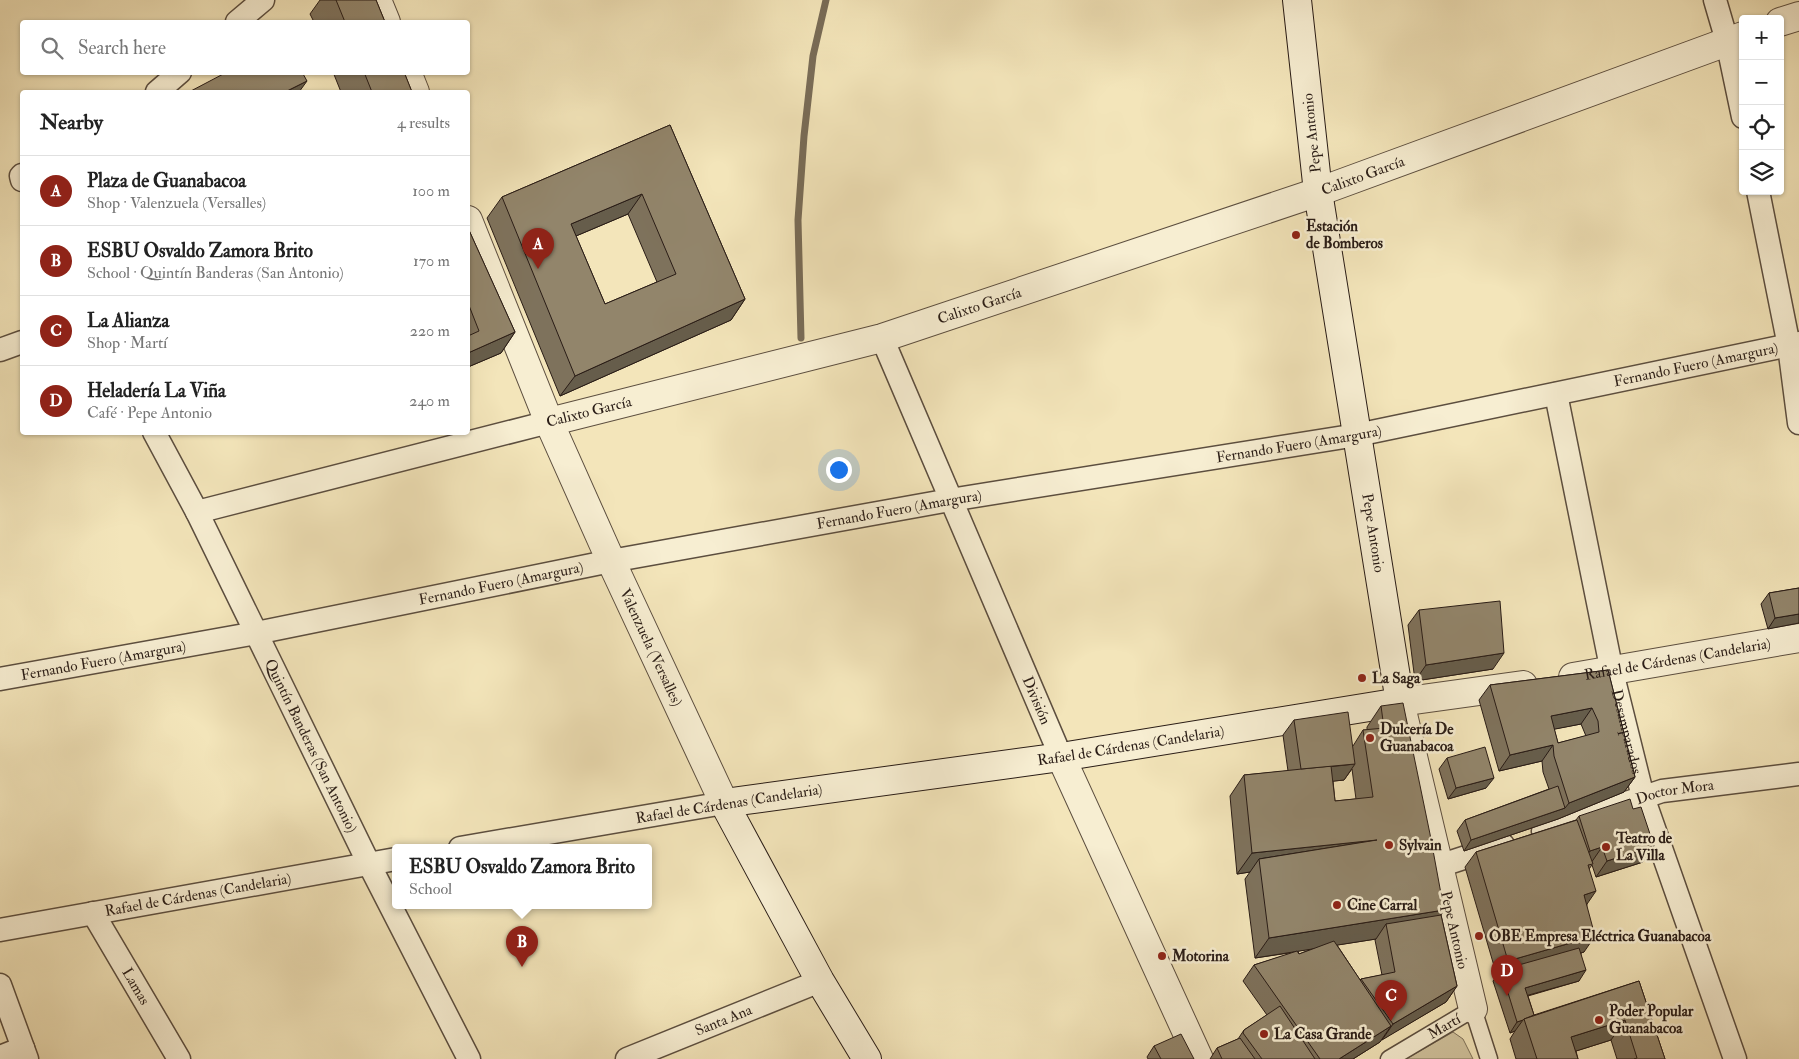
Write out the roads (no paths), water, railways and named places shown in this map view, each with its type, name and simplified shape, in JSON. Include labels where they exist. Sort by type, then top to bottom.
[{"type":"street","points":[[239,20],[263,0]]},
{"type":"street","points":[[377,0],[385,20]]},
{"type":"street","name":"Pepe Antonio","points":[[1297,0],[1318,192],[1400,702],[1473,1009],[1489,1059]]},
{"type":"street","points":[[1715,0],[1735,38],[1742,105]]},
{"type":"street","points":[[1784,21],[1799,16]]},
{"type":"street","name":"Calixto García","points":[[197,512],[882,338],[1318,192],[1735,38]]},
{"type":"street","points":[[159,90],[177,75]]},
{"type":"street","points":[[408,75],[414,90]]},
{"type":"street","points":[[1759,195],[1794,344],[1799,423]]},
{"type":"street","name":"Valenzuela (Versalles)","points":[[470,225],[549,422],[611,561],[724,804],[820,981],[867,1059]]},
{"type":"street","name":"División","points":[[882,338],[1061,757],[1199,1059]]},
{"type":"street","points":[[0,350],[20,343]]},
{"type":"street","name":"Fernando Fuero (Amargura)","points":[[0,679],[256,633],[611,561],[950,500],[1357,435],[1794,344]]},
{"type":"street","name":"Desamparados","points":[[1556,394],[1612,672],[1643,797],[1735,1059]]},
{"type":"street","name":"Quintín Banderas (San Antonio)","points":[[156,435],[197,512],[392,909]]},
{"type":"street","name":"Rafael de Cárdenas (Candelaria)","points":[[484,844],[724,804],[1061,757],[1400,702],[1612,672],[1799,638]]},
{"type":"street","name":"Doctor Mora","points":[[1439,866],[1662,791],[1799,774]]},
{"type":"street","name":"Rafael de Cárdenas (Candelaria)","points":[[0,930],[392,860]]},
{"type":"street","name":"Quintín Banderas (San Antonio)","points":[[392,909],[469,1059]]},
{"type":"street","name":"Lamas","points":[[93,912],[179,1059]]},
{"type":"street","name":"Santa Ana","points":[[627,1059],[820,981]]},
{"type":"street","points":[[0,985],[25,1054],[0,1057]]},
{"type":"street","name":"Martí","points":[[1389,1059],[1473,1009]]},
{"type":"waterway","points":[[801,338],[798,220],[804,136],[813,56],[826,0]]},
{"type":"place","name":"Estación de Bomberos","points":[[1296,235]]},
{"type":"place","name":"Plaza de Guanabacoa","points":[[538,269]]},
{"type":"place","name":"La Saga","points":[[1362,678]]},
{"type":"place","name":"Dulcería De Guanabacoa","points":[[1370,738]]},
{"type":"place","name":"Sylvain","points":[[1389,845]]},
{"type":"place","name":"Teatro de La Villa","points":[[1606,847]]},
{"type":"place","name":"Cine Carral","points":[[1337,905]]},
{"type":"place","name":"OBE Empresa Eléctrica Guanabacoa","points":[[1479,936]]},
{"type":"place","name":"Motorina","points":[[1162,956]]},
{"type":"place","name":"ESBU Osvaldo Zamora Brito","points":[[522,967]]},
{"type":"place","name":"Heladería La Viña","points":[[1507,996]]},
{"type":"place","name":"Poder Popular Guanabacoa","points":[[1599,1020]]},
{"type":"place","name":"La Alianza","points":[[1391,1021]]},
{"type":"place","name":"La Casa Grande","points":[[1264,1034]]}]
